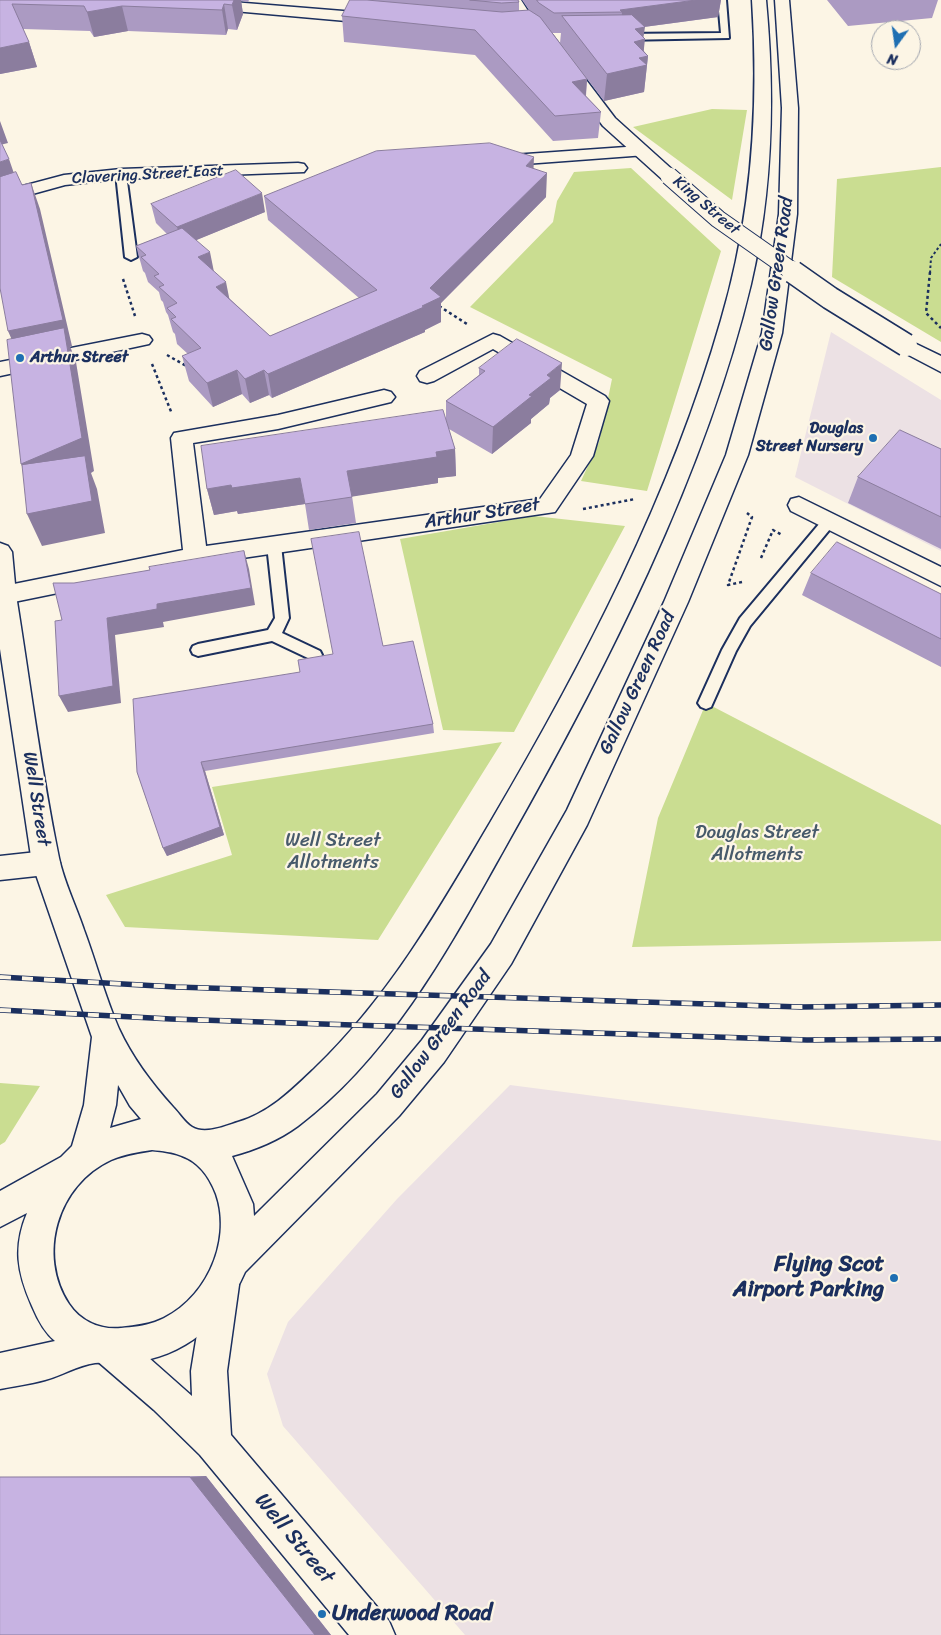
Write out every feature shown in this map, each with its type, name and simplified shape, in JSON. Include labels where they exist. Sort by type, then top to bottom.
[{"type":"street","points":[[155,0],[396,21]]},
{"type":"street","name":"King Street","points":[[514,0],[531,28],[551,38],[609,122],[718,219],[830,298],[906,346],[941,365]]},
{"type":"street","name":"Gallow Green Road","points":[[81,1161],[126,1138],[152,1134],[190,1142],[235,1140],[271,1125],[303,1102],[337,1070],[385,1014],[415,972],[464,894],[517,803],[603,640],[656,529],[708,399],[742,278],[763,162],[765,62],[759,0]]},
{"type":"street","name":"Gallow Green Road","points":[[102,1346],[149,1344],[180,1329],[205,1308],[228,1272],[388,1105],[433,1051],[502,954],[576,817],[676,602],[737,455],[772,333],[788,214],[790,108],[782,0]]},
{"type":"street","points":[[511,30],[531,28]]},
{"type":"street","points":[[483,162],[640,151]]},
{"type":"street","name":"Clavering Street East","points":[[0,198],[64,180],[121,174],[298,168]]},
{"type":"street","points":[[0,370],[142,340]]},
{"type":"street","points":[[427,376],[493,340]]},
{"type":"street","name":"Arthur Street","points":[[4,595],[195,556],[547,506],[582,456],[598,401],[493,340]]},
{"type":"street","points":[[195,556],[182,438],[278,422],[384,397]]},
{"type":"street","points":[[799,505],[941,577]]},
{"type":"street","name":"Well Street","points":[[0,552],[4,595],[46,863],[107,1037],[141,1095],[190,1142],[219,1165],[235,1194],[239,1213],[228,1272]]},
{"type":"street","points":[[0,868],[46,863]]},
{"type":"street","name":"Well Street","points":[[107,1037],[100,1105],[81,1161],[56,1189],[41,1220],[34,1249],[38,1284],[63,1326],[102,1346],[167,1397],[213,1442],[375,1635]]},
{"type":"street","points":[[0,1210],[81,1161]]},
{"type":"street","points":[[213,1442],[209,1371],[228,1272]]},
{"type":"street","points":[[0,1371],[45,1362],[102,1346]]},
{"type":"lane","points":[[612,37],[726,36],[722,0]]},
{"type":"lane","points":[[121,174],[131,257]]},
{"type":"lane","points":[[706,703],[729,650],[745,622],[830,520]]},
{"type":"lane","points":[[273,635],[282,618],[274,545]]},
{"type":"lane","points":[[198,650],[273,635],[315,655]]},
{"type":"path","points":[[941,244],[931,258],[926,313],[941,328]]},
{"type":"path","points":[[437,305],[493,340]]},
{"type":"path","points":[[142,340],[188,368]]},
{"type":"path","points":[[547,506],[575,510],[637,499]]},
{"type":"shaded area","name":"Douglas Street Nursery","points":[[831,332],[941,400],[941,551],[795,477]]},
{"type":"shaded area","points":[[510,1085],[941,1141],[941,1635],[465,1635],[283,1426],[267,1374],[288,1322],[397,1199]]},
{"type":"green space","points":[[712,109],[747,110],[732,200],[633,127]]},
{"type":"green space","points":[[941,167],[941,342],[832,277],[837,179]]},
{"type":"green space","points":[[631,168],[721,251],[647,491],[581,481],[599,442],[612,379],[470,307],[553,222],[557,201],[574,172]]},
{"type":"green space","points":[[534,516],[625,526],[514,732],[443,730],[400,539]]},
{"type":"green space","name":"Douglas Street Allotments","points":[[706,703],[941,825],[941,941],[632,947],[658,818]]},
{"type":"green space","name":"Well Street Allotments","points":[[502,742],[378,940],[125,927],[106,895],[232,855],[212,787]]},
{"type":"green space","points":[[0,1083],[40,1086],[5,1142],[0,1145]]},
{"type":"building","points":[[0,0],[234,0],[232,5],[224,4],[222,10],[122,6],[87,12],[84,6],[12,4],[29,42],[0,48]]},
{"type":"building","points":[[350,0],[502,12],[529,10],[540,17],[587,79],[572,82],[601,112],[555,116],[475,30],[342,16]]},
{"type":"building","points":[[470,0],[518,0],[519,2],[502,3]]},
{"type":"building","points":[[537,0],[696,0],[620,10],[622,12],[554,13]]},
{"type":"building","points":[[632,15],[645,27],[635,29],[645,39],[634,42],[648,56],[639,58],[647,65],[607,74],[562,16]]},
{"type":"building","points":[[0,140],[9,159],[0,162]]},
{"type":"building","points":[[490,143],[534,157],[526,166],[547,173],[430,288],[441,297],[422,306],[424,307],[268,374],[264,370],[245,379],[237,370],[207,383],[182,356],[201,348],[171,319],[176,317],[167,308],[177,303],[159,287],[164,285],[154,276],[159,274],[141,257],[146,255],[136,246],[182,228],[210,252],[198,257],[226,282],[216,287],[270,336],[377,290],[264,196],[376,151]]},
{"type":"building","points":[[236,170],[262,193],[177,227],[151,204]]},
{"type":"building","points":[[16,172],[22,185],[31,183],[63,320],[8,331],[0,288],[0,177]]},
{"type":"building","points":[[64,328],[82,438],[21,464],[7,340]]},
{"type":"building","points":[[517,339],[562,363],[547,375],[551,378],[529,395],[532,396],[493,427],[446,401],[485,371],[479,368]]},
{"type":"building","points":[[443,410],[455,449],[436,452],[437,457],[347,471],[352,497],[305,504],[300,478],[232,488],[231,485],[207,489],[201,446]]},
{"type":"building","points":[[900,430],[941,449],[941,517],[858,477]]},
{"type":"building","points":[[85,456],[92,501],[27,514],[22,465]]},
{"type":"building","points":[[359,532],[383,646],[413,641],[433,724],[201,762],[220,827],[163,848],[137,772],[133,699],[300,672],[298,660],[333,654],[311,539]]},
{"type":"building","points":[[837,542],[941,594],[941,639],[811,573]]},
{"type":"building","points":[[244,551],[251,588],[157,604],[157,609],[107,618],[113,686],[59,696],[55,621],[62,620],[53,583],[74,583],[150,570],[149,567]]},
{"type":"building","points":[[0,1477],[190,1477],[315,1635],[0,1635]]},
{"type":"railway","points":[[0,977],[176,987],[801,1007],[941,1005]]},
{"type":"railway","points":[[0,1010],[171,1019],[807,1040],[941,1039]]},
{"type":"place","name":"Arthur Street","points":[[20,358]]},
{"type":"place","name":"Douglas Street Nursery","points":[[873,438]]},
{"type":"place","name":"Flying Scot Airport Parking","points":[[894,1278]]},
{"type":"place","name":"Underwood Road","points":[[322,1614]]}]
